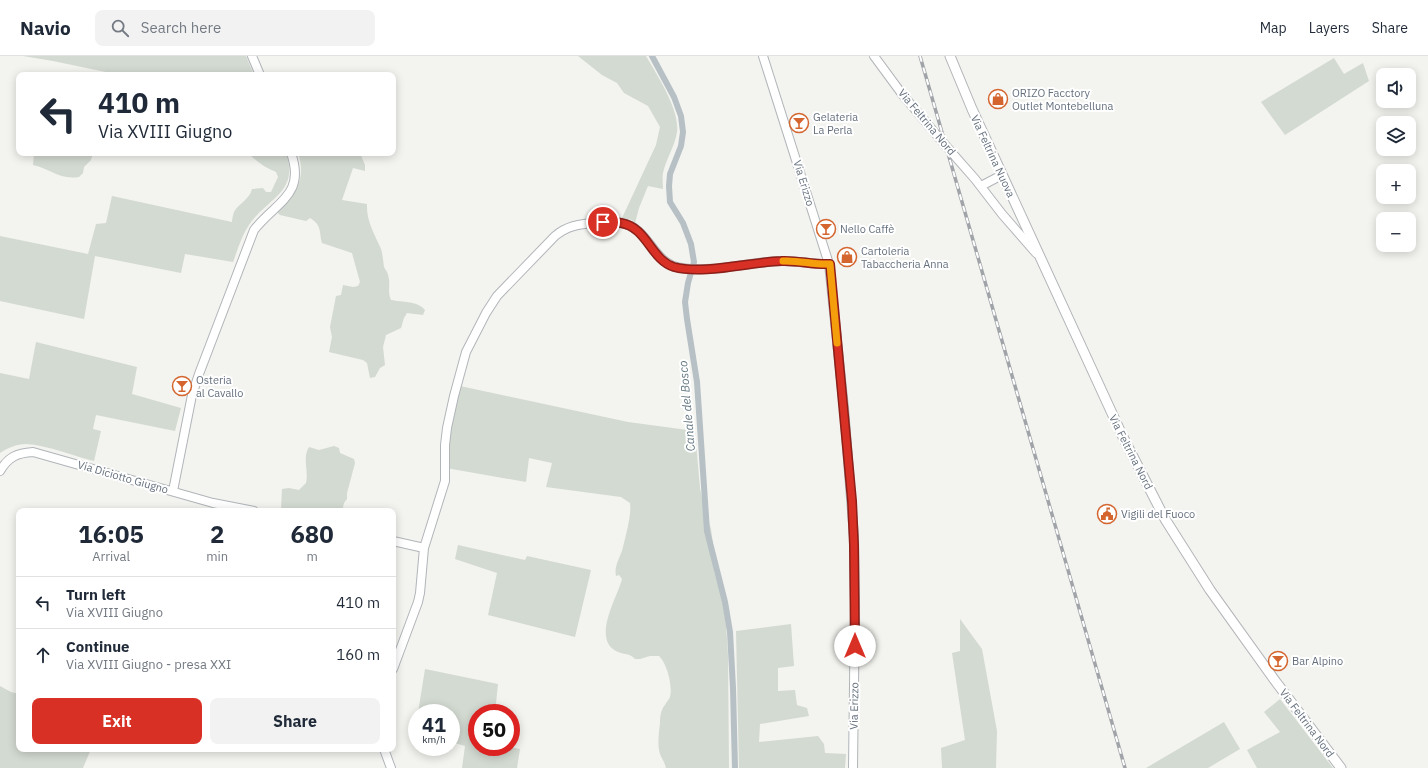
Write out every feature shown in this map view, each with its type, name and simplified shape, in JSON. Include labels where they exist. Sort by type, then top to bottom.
[{"type":"main road","points":[[252,56],[259,72]]},
{"type":"main road","name":"Via Erizzo","points":[[763,56],[830,264],[854,537],[854,768]]},
{"type":"main road","name":"Via Feltrina Nord","points":[[874,56],[902,94],[981,186],[1007,220],[1038,254],[1122,435],[1165,519],[1210,590],[1276,682],[1341,768]]},
{"type":"main road","name":"Via Feltrina Nuova","points":[[950,56],[972,109],[1038,254]]},
{"type":"main road","points":[[173,491],[190,404],[199,374],[254,230],[286,199],[294,185],[295,171],[292,156]]},
{"type":"main road","points":[[981,186],[1002,175]]},
{"type":"main road","points":[[396,661],[418,602],[424,548],[445,481],[445,445],[454,396],[466,352],[472,338],[492,304],[547,244],[566,228],[578,224],[613,222],[622,223],[637,230],[647,240],[662,260],[675,267],[691,269],[796,260],[821,265],[830,264]]},
{"type":"main road","name":"Via Diciotto Giugno","points":[[0,471],[6,461],[12,456],[21,452],[33,452],[213,502],[240,508]]},
{"type":"main road","points":[[396,542],[424,548]]},
{"type":"main road","points":[[385,752],[391,768]]},
{"type":"shaded area","points":[[23,56],[246,56],[253,72],[106,72]]},
{"type":"shaded area","points":[[578,56],[646,56],[667,93],[675,114],[677,132],[663,173],[663,189],[648,186],[635,223],[632,220],[622,218],[656,145],[660,127],[648,106],[624,93],[617,83],[602,75]]},
{"type":"shaded area","points":[[1334,58],[1344,74],[1363,63],[1369,81],[1285,135],[1261,102]]},
{"type":"shaded area","points":[[34,156],[92,156],[91,160],[84,167],[83,173],[79,177],[72,178],[60,176],[33,165]]},
{"type":"shaded area","points":[[251,156],[287,156],[289,176],[286,185],[274,199],[258,213],[245,231],[233,262],[185,254],[181,273],[95,256],[84,319],[0,301],[0,236],[88,254],[96,224],[106,223],[112,196],[232,222],[234,212],[249,196],[252,189],[263,188],[266,192],[271,192],[278,177],[276,172]]},
{"type":"shaded area","points":[[299,156],[361,156],[365,165],[365,171],[353,168],[342,200],[367,204],[369,222],[381,249],[384,267],[388,274],[389,294],[391,300],[414,303],[425,310],[423,315],[407,313],[401,328],[386,335],[383,347],[385,365],[380,368],[375,377],[370,378],[367,363],[363,360],[329,352],[332,337],[330,327],[336,296],[341,295],[343,285],[353,287],[358,286],[360,282],[352,253],[322,243],[317,223],[310,218],[306,221],[280,215],[276,211],[289,199],[298,186],[301,171]]},
{"type":"shaded area","points":[[36,342],[137,367],[132,394],[181,408],[175,431],[96,415],[93,429],[101,431],[94,461],[51,448],[26,444],[6,449],[0,453],[0,373],[29,379]]},
{"type":"shaded area","points":[[460,386],[628,422],[695,431],[700,488],[703,504],[711,529],[714,571],[722,598],[726,625],[728,655],[729,768],[666,768],[660,754],[658,742],[661,713],[670,698],[671,693],[670,681],[665,664],[659,656],[635,659],[630,655],[615,651],[608,642],[606,625],[622,579],[619,575],[616,576],[616,569],[628,527],[630,503],[621,497],[546,487],[552,463],[529,458],[526,482],[446,468],[448,440]]},
{"type":"shaded area","points":[[334,446],[339,448],[340,453],[354,459],[355,463],[347,493],[347,499],[343,508],[281,508],[282,489],[289,488],[299,490],[306,483],[306,456],[309,447],[319,450]]},
{"type":"shaded area","points":[[458,545],[525,560],[527,556],[591,570],[575,637],[488,615],[497,573],[455,559]]},
{"type":"shaded area","points":[[960,619],[982,649],[997,731],[996,768],[942,768],[941,748],[965,740],[952,653],[960,651]]},
{"type":"shaded area","points":[[791,624],[794,666],[778,668],[778,691],[795,690],[797,705],[807,708],[809,716],[760,724],[759,742],[818,736],[824,744],[825,753],[846,754],[845,768],[739,768],[736,631]]},
{"type":"shaded area","points":[[425,669],[498,684],[496,704],[468,704],[468,756],[519,756],[517,768],[462,768],[465,746],[460,745],[460,704],[419,704]]},
{"type":"shaded area","points":[[0,686],[16,693],[16,752],[90,752],[83,768],[0,768]]},
{"type":"shaded area","points":[[1280,699],[1333,768],[1257,768],[1247,750],[1280,732],[1264,712]]},
{"type":"shaded area","points":[[1224,722],[1240,749],[1208,768],[1146,768]]},
{"type":"waterway","name":"Canale del Bosco","points":[[652,56],[674,97],[681,116],[683,132],[681,146],[670,174],[670,202],[683,223],[691,244],[694,262],[688,283],[685,302],[697,382],[707,531],[725,602],[730,632],[735,768]]},
{"type":"railway","points":[[920,56],[1125,768]]},
{"type":"slow traffic","points":[[783,261],[796,260],[812,264],[830,264],[837,343]]},
{"type":"place","name":"ORIZO Facctory Outlet Montebelluna","points":[[998,99]]},
{"type":"place","name":"Gelateria La Perla","points":[[799,123]]},
{"type":"place","name":"Nello Caffè","points":[[826,229]]},
{"type":"place","name":"Cartoleria Tabaccheria Anna","points":[[847,257]]},
{"type":"place","name":"Osteria al Cavallo","points":[[182,386]]},
{"type":"place","name":"Vigili del Fuoco","points":[[1107,514]]},
{"type":"place","name":"Bar Alpino","points":[[1278,661]]},
{"type":"route","points":[[603,222],[622,223],[637,230],[647,240],[662,260],[675,267],[699,269],[796,260],[812,264],[830,264],[852,501],[855,646]]}]
